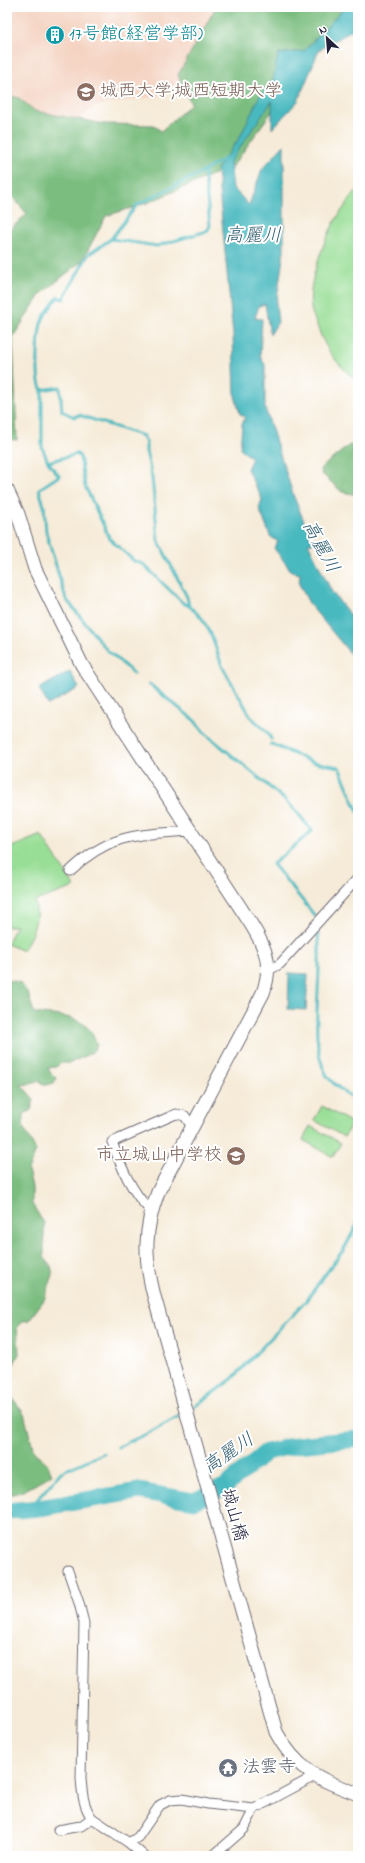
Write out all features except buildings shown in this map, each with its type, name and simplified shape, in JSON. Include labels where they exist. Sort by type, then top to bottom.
[{"type":"street","points":[[7,490],[18,514],[35,569],[82,665],[258,935],[266,952],[269,970],[280,964],[358,878]]},
{"type":"street","points":[[70,871],[84,858],[100,847],[114,841],[143,835],[190,830]]},
{"type":"street","name":"城山橋","points":[[269,970],[264,993],[158,1192],[151,1211],[146,1245],[147,1267],[229,1568],[276,1732],[289,1754],[315,1776],[358,1794]]},
{"type":"street","points":[[151,1211],[141,1202],[134,1190],[112,1142],[176,1114],[185,1116],[192,1127]]},
{"type":"street","points":[[68,1571],[84,1623],[81,1778],[83,1800],[87,1811],[92,1818],[129,1843],[144,1856]]},
{"type":"street","points":[[129,1843],[138,1837],[160,1805],[170,1800],[182,1799],[208,1804],[254,1808],[315,1776]]},
{"type":"street","points":[[213,1856],[244,1829],[254,1808]]},
{"type":"street","points":[[58,1830],[81,1826],[92,1818]]},
{"type":"shaded area","name":"城西大学;城西短期大学","points":[[7,7],[239,7],[173,87],[159,96],[95,106],[7,177]]},
{"type":"green space","points":[[216,7],[351,7],[282,97],[233,166],[147,203],[106,216],[82,261],[40,295],[13,337],[17,440],[7,439],[7,232],[27,214],[7,190],[7,95],[19,98],[35,111],[104,124],[153,125],[161,131],[191,104],[178,75]]},
{"type":"green space","points":[[356,191],[358,193],[358,381],[339,364],[329,351],[312,313],[310,298],[311,287],[317,264],[326,240],[335,221]]},
{"type":"green space","points":[[358,439],[358,495],[342,492],[322,474],[320,469],[348,446],[355,443]]},
{"type":"green space","points":[[41,835],[75,887],[35,901],[36,921],[30,938],[23,951],[7,944],[16,926],[7,927],[7,849]]},
{"type":"green space","points":[[7,980],[19,982],[28,993],[34,1013],[63,1016],[84,1024],[93,1035],[97,1046],[91,1053],[70,1063],[61,1063],[56,1067],[48,1068],[56,1078],[54,1083],[46,1085],[41,1083],[40,1080],[21,1085],[34,1099],[31,1110],[24,1114],[23,1127],[36,1151],[28,1170],[32,1187],[32,1204],[44,1223],[44,1257],[51,1266],[53,1275],[44,1300],[29,1320],[22,1321],[17,1328],[19,1354],[7,1377]]},
{"type":"green space","points":[[322,1106],[352,1123],[344,1137],[314,1120]]},
{"type":"green space","points":[[310,1126],[341,1143],[333,1157],[303,1140]]},
{"type":"green space","points":[[7,1390],[24,1414],[34,1452],[47,1463],[52,1474],[25,1490],[7,1495]]},
{"type":"water","name":"高麗川","points":[[345,7],[358,7],[358,26],[319,50],[298,101],[272,129],[272,101],[230,162],[233,188],[249,205],[262,169],[284,145],[284,251],[276,305],[278,322],[270,335],[265,304],[259,306],[255,318],[262,319],[260,356],[265,365],[265,408],[294,497],[313,543],[308,543],[332,592],[358,625],[358,663],[310,605],[299,584],[300,574],[292,572],[274,548],[278,542],[270,536],[259,508],[262,499],[247,469],[252,458],[240,449],[242,424],[245,417],[240,414],[235,396],[233,335],[217,169],[240,137],[259,97],[273,80],[278,54],[304,51]]},
{"type":"water","points":[[70,671],[79,688],[48,705],[39,689]]},
{"type":"water","points":[[289,973],[308,974],[306,1010],[288,1009]]},
{"type":"waterway","points":[[111,239],[137,205],[204,171],[226,158]]},
{"type":"waterway","points":[[204,171],[210,226],[207,231],[157,246],[111,239],[88,255],[63,299],[58,297],[42,321],[38,345],[38,377],[42,390],[60,387],[62,411],[74,417],[79,415],[143,436],[146,442],[146,451],[152,478],[158,540],[187,597],[189,606],[201,617],[211,634],[222,666],[251,717],[268,733],[271,739]]},
{"type":"waterway","points":[[42,390],[42,447],[48,462],[59,476],[39,489],[44,506],[46,532],[66,599],[106,649],[134,674]]},
{"type":"waterway","points":[[48,462],[77,454],[80,457],[85,486],[110,539],[134,561],[143,564],[183,603],[189,606]]},
{"type":"waterway","points":[[149,684],[194,720],[205,733],[284,799],[312,831],[273,864],[315,916]]},
{"type":"waterway","points":[[271,744],[313,762],[339,767],[358,812]]},
{"type":"waterway","points":[[318,935],[319,969],[317,1025],[320,1060],[328,1078],[358,1102]]},
{"type":"waterway","points":[[194,1407],[232,1379],[305,1302],[344,1249],[358,1223]]},
{"type":"waterway","points":[[118,1447],[179,1416]]},
{"type":"waterway","name":"高麗川","points":[[7,1511],[39,1508],[139,1491],[194,1501],[226,1486],[266,1452],[296,1445],[358,1439]]},
{"type":"waterway","points":[[29,1509],[61,1472],[104,1453]]},
{"type":"place","name":"17号館(経営学部)","points":[[55,35]]},
{"type":"place","name":"城西大学;城西短期大学","points":[[86,92]]},
{"type":"place","name":"市立城山中学校","points":[[236,1156]]},
{"type":"place","name":"法雲寺","points":[[228,1768]]}]
